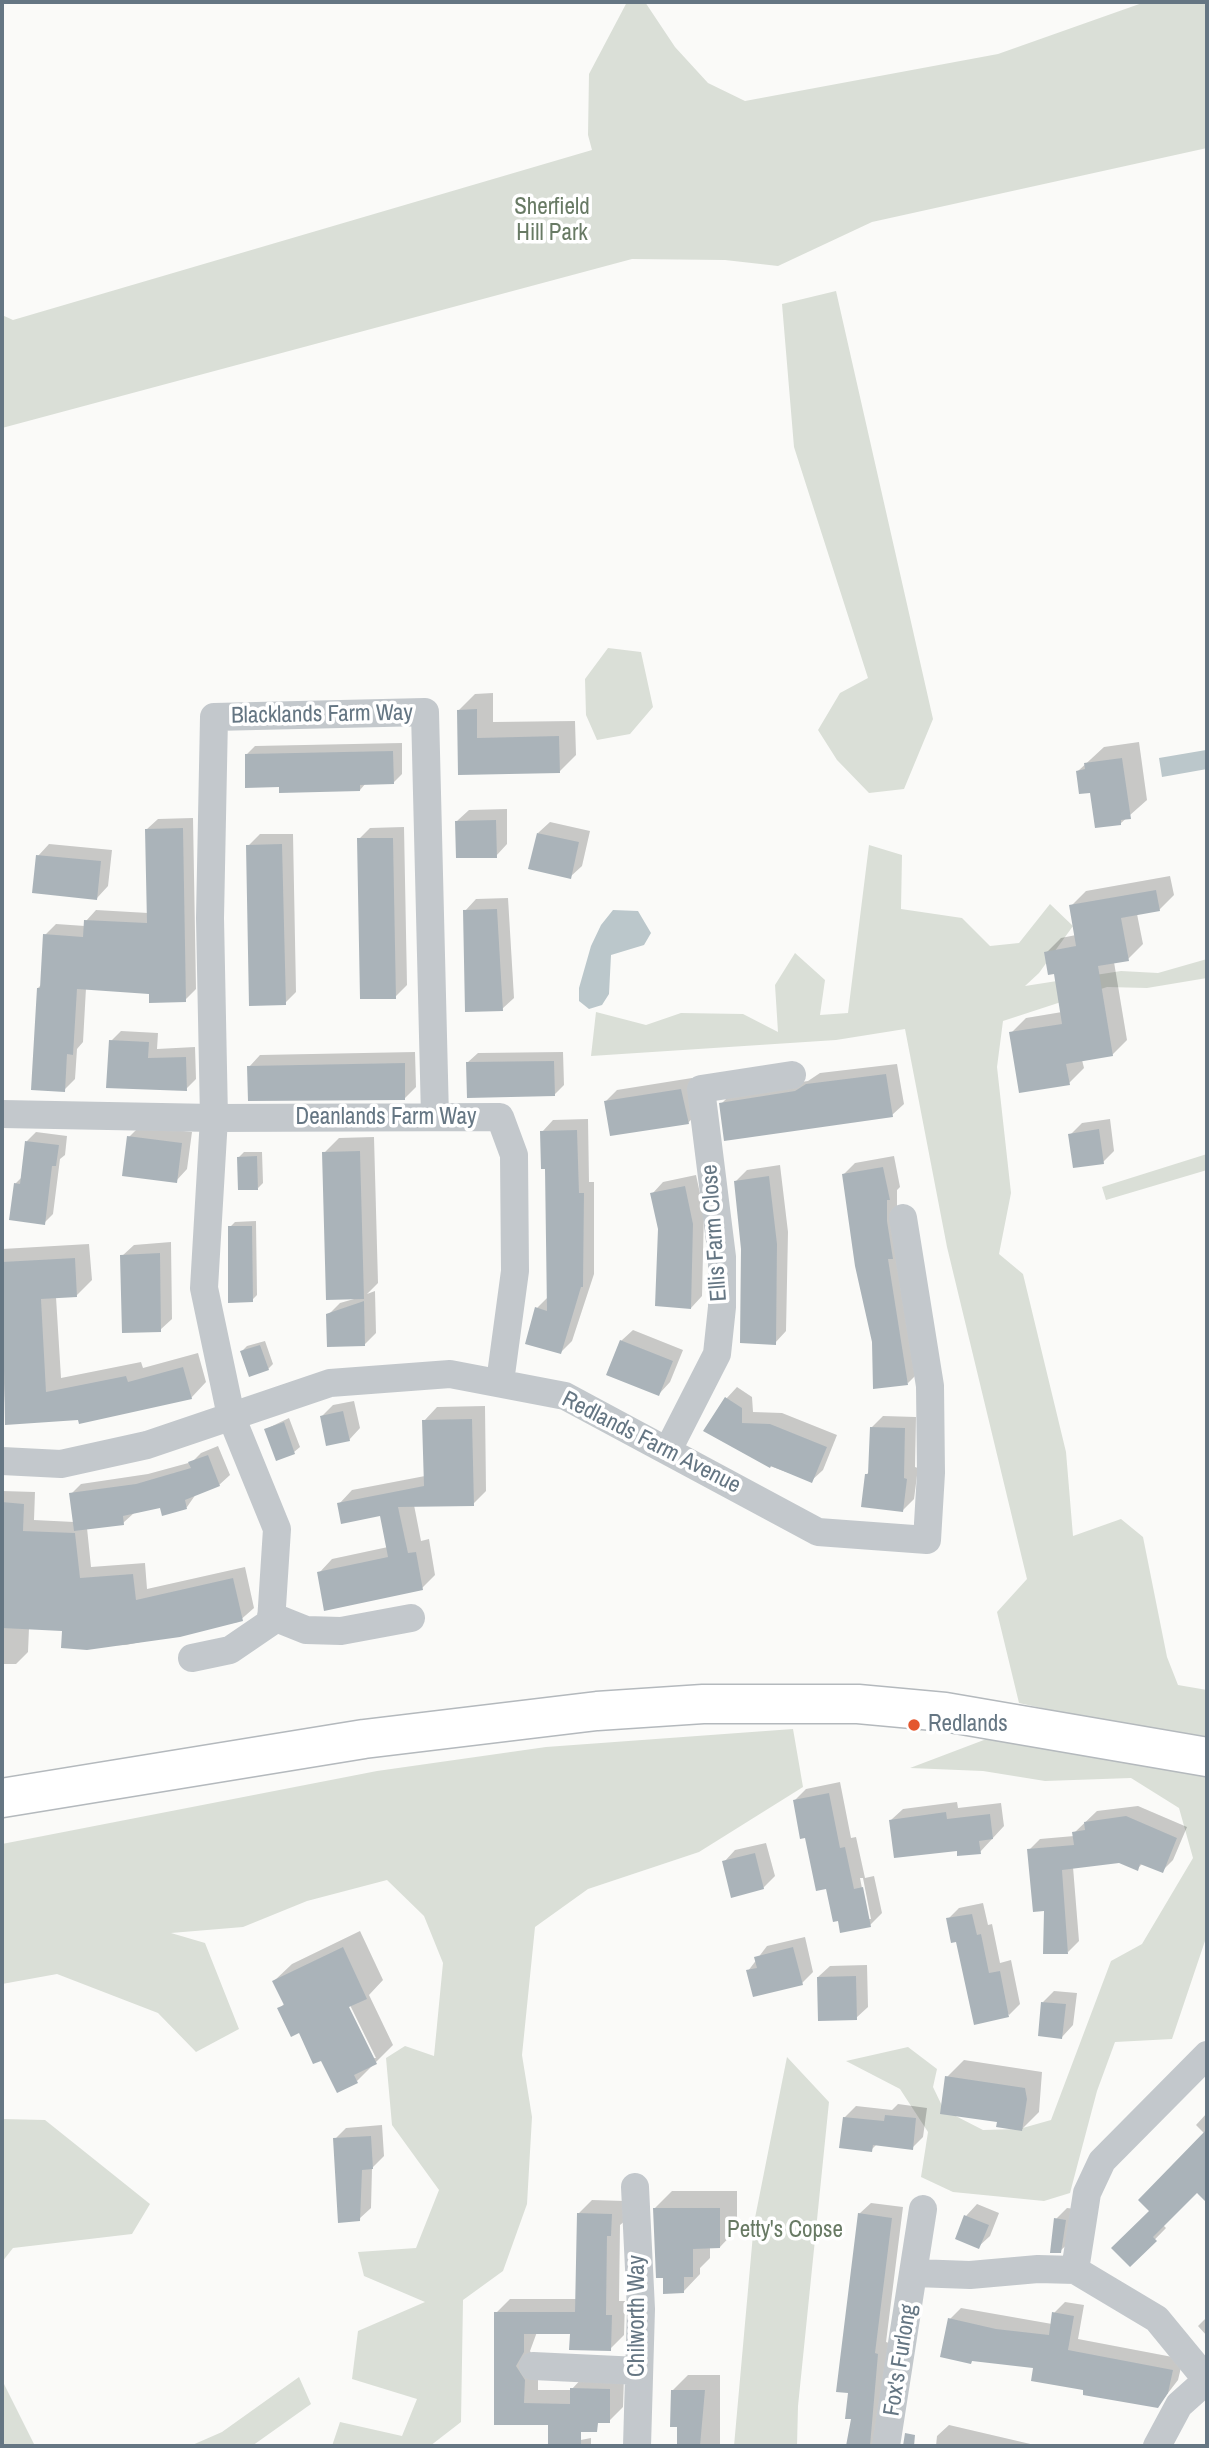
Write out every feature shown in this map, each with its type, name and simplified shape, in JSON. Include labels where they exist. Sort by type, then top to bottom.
[{"type":"highway","points":[[2,1798],[364,1739],[597,1711],[703,1704],[845,1704],[946,1712],[1207,1757]]},
{"type":"street","name":"Blacklands Farm Way","points":[[271,1616],[277,1529],[231,1416],[204,1288],[214,1118],[210,918],[214,717],[425,712],[435,1117]]},
{"type":"street","name":"Ellis Farm Close","points":[[668,1450],[717,1354],[722,1307],[722,1257],[701,1089],[792,1075]]},
{"type":"street","points":[[2,1114],[214,1118]]},
{"type":"street","name":"Deanlands Farm Way","points":[[214,1118],[500,1117],[514,1156],[515,1271],[500,1382]]},
{"type":"street","name":"Redlands Farm Avenue","points":[[2,1461],[61,1464],[147,1445],[330,1383],[450,1374],[565,1396],[818,1532],[927,1540],[931,1473],[930,1386],[903,1218]]},
{"type":"street","points":[[191,1658],[230,1650],[271,1622],[271,1616],[306,1630],[341,1632],[411,1618]]},
{"type":"street","points":[[1075,2270],[1087,2193],[1102,2161],[1207,2055]]},
{"type":"street","name":"Chilworth Way","points":[[635,2187],[641,2309],[637,2446]]},
{"type":"street","name":"Fox's Furlong","points":[[886,2446],[923,2209]]},
{"type":"street","name":"Fox's Furlong","points":[[915,2273],[970,2275],[1038,2269],[1075,2270],[1157,2319],[1207,2380],[1179,2404],[1157,2446]]},
{"type":"street","points":[[533,2366],[639,2371]]},
{"type":"green space","name":"Sherfield Hill Park","points":[[627,2],[645,2],[675,47],[708,83],[745,101],[998,54],[1145,2],[1207,2],[1207,148],[872,222],[778,266],[725,260],[632,259],[2,428],[2,315],[13,320],[592,150],[588,135],[589,74]]},
{"type":"green space","points":[[836,291],[933,719],[904,789],[869,793],[837,760],[818,730],[840,693],[868,678],[794,447],[782,304]]},
{"type":"green space","points":[[608,648],[641,652],[653,707],[630,734],[597,740],[586,715],[585,679]]},
{"type":"green space","points":[[869,845],[902,855],[901,909],[962,918],[990,946],[1019,943],[1050,904],[1073,926],[1039,973],[1025,986],[1121,971],[1158,973],[1207,959],[1207,978],[1147,988],[1107,987],[1003,1021],[997,1067],[1011,1193],[999,1254],[1023,1274],[1066,1452],[1073,1536],[1121,1519],[1143,1537],[1167,1657],[1178,1685],[1207,1690],[1207,1738],[1161,1735],[1019,1703],[997,1612],[1027,1579],[947,1247],[905,1029],[836,1040],[591,1056],[596,1012],[646,1025],[681,1013],[743,1014],[778,1032],[775,985],[795,953],[825,980],[820,1015],[848,1013]]},
{"type":"green space","points":[[1207,1154],[1207,1170],[1106,1200],[1102,1187]]},
{"type":"green space","points":[[793,1729],[803,1787],[699,1852],[588,1889],[535,1927],[522,2055],[532,2117],[527,2204],[503,2271],[463,2300],[461,2422],[430,2446],[332,2446],[340,2422],[402,2436],[417,2399],[352,2379],[358,2331],[425,2302],[364,2276],[358,2252],[416,2248],[439,2190],[392,2125],[386,2058],[405,2046],[434,2056],[443,1963],[424,1916],[387,1880],[307,1901],[243,1927],[171,1933],[205,1943],[239,2029],[196,2052],[158,2013],[57,1974],[2,1984],[2,1844],[377,1771],[546,1747]]},
{"type":"green space","points":[[1005,1732],[1207,1772],[1207,1935],[1172,2039],[1115,2042],[1097,2091],[1070,2193],[1044,2201],[953,2192],[921,2177],[928,2132],[900,2089],[846,2061],[908,2047],[937,2069],[933,2087],[944,2110],[983,2130],[1019,2129],[1051,2120],[1111,1961],[1142,1944],[1193,1858],[1179,1808],[1131,1778],[1045,1781],[983,1771],[910,1768]]},
{"type":"green space","name":"Petty's Copse","points":[[787,2057],[829,2102],[798,2406],[797,2446],[734,2446],[754,2223]]},
{"type":"green space","points":[[2,2119],[45,2120],[150,2204],[132,2234],[13,2248],[2,2262]]},
{"type":"green space","points":[[299,2377],[311,2404],[252,2446],[190,2446],[222,2432]]},
{"type":"green space","points":[[2,2380],[35,2446],[2,2446]]},
{"type":"shaded area","points":[[1206,750],[1207,769],[1162,777],[1159,758]]},
{"type":"shaded area","points":[[613,910],[638,911],[651,933],[644,945],[611,955],[609,994],[602,1005],[589,1009],[579,1001],[579,988],[591,946],[601,925]]},
{"type":"building","points":[[477,709],[477,738],[559,736],[560,773],[458,775],[457,710]]},
{"type":"building","points":[[393,751],[394,784],[360,785],[360,791],[279,793],[279,787],[245,788],[245,754]]},
{"type":"building","points":[[1122,758],[1131,819],[1121,820],[1121,825],[1095,828],[1090,793],[1079,794],[1076,771],[1085,769],[1084,763]]},
{"type":"building","points":[[496,820],[497,858],[456,858],[455,821]]},
{"type":"building","points":[[183,828],[186,1002],[149,1003],[149,994],[77,989],[73,1055],[67,1054],[65,1092],[31,1090],[43,934],[83,937],[84,920],[147,923],[145,829]]},
{"type":"building","points":[[537,833],[579,842],[571,879],[528,869]]},
{"type":"building","points":[[357,838],[393,838],[396,999],[360,999]]},
{"type":"building","points":[[282,844],[286,1005],[249,1006],[246,845]]},
{"type":"building","points":[[36,855],[101,861],[97,900],[32,893]]},
{"type":"building","points":[[1156,890],[1160,911],[1121,918],[1129,961],[1098,966],[1113,1056],[1066,1064],[1070,1085],[1019,1093],[1009,1032],[1062,1024],[1054,974],[1048,975],[1044,952],[1076,946],[1069,905]]},
{"type":"building","points":[[497,909],[503,1011],[465,1012],[463,910]]},
{"type":"building","points":[[109,1040],[149,1042],[148,1058],[186,1057],[187,1091],[106,1088]]},
{"type":"building","points":[[554,1061],[555,1096],[467,1098],[466,1062]]},
{"type":"building","points":[[405,1063],[405,1100],[248,1101],[247,1066]]},
{"type":"building","points":[[886,1074],[893,1117],[724,1141],[719,1103],[795,1091],[806,1084]]},
{"type":"building","points":[[681,1089],[689,1124],[610,1136],[604,1101]]},
{"type":"building","points":[[1099,1129],[1104,1164],[1073,1168],[1068,1134]]},
{"type":"building","points":[[577,1130],[579,1193],[584,1193],[583,1287],[561,1354],[525,1344],[535,1307],[547,1311],[545,1169],[541,1169],[540,1131]]},
{"type":"building","points":[[127,1136],[182,1143],[177,1183],[122,1176]]},
{"type":"building","points":[[25,1141],[59,1145],[56,1166],[52,1166],[45,1225],[9,1220],[14,1183],[20,1184]]},
{"type":"building","points":[[360,1151],[364,1299],[326,1300],[322,1152]]},
{"type":"building","points":[[257,1156],[258,1190],[238,1190],[237,1157]]},
{"type":"building","points":[[883,1167],[890,1200],[887,1200],[887,1221],[893,1259],[888,1259],[908,1385],[873,1389],[872,1342],[855,1266],[842,1174]]},
{"type":"building","points":[[769,1176],[777,1244],[776,1345],[740,1343],[741,1249],[734,1181]]},
{"type":"building","points":[[685,1186],[693,1224],[691,1309],[655,1306],[658,1229],[650,1193]]},
{"type":"building","points":[[228,1226],[252,1226],[253,1302],[228,1303]]},
{"type":"building","points":[[160,1253],[161,1332],[122,1333],[120,1255]]},
{"type":"building","points":[[75,1258],[77,1297],[41,1299],[46,1392],[126,1376],[128,1382],[183,1367],[192,1399],[79,1424],[78,1420],[5,1425],[2,1262]]},
{"type":"building","points":[[364,1301],[365,1346],[327,1347],[326,1314]]},
{"type":"building","points":[[620,1340],[673,1361],[659,1396],[606,1375]]},
{"type":"building","points":[[260,1345],[269,1370],[249,1377],[240,1351]]},
{"type":"building","points":[[725,1397],[742,1408],[742,1423],[770,1424],[827,1447],[812,1483],[771,1466],[770,1468],[703,1431]]},
{"type":"building","points":[[343,1411],[350,1441],[326,1446],[320,1416]]},
{"type":"building","points":[[472,1419],[474,1506],[398,1507],[408,1553],[416,1552],[423,1590],[324,1611],[317,1572],[388,1557],[380,1516],[341,1524],[337,1503],[424,1486],[422,1420]]},
{"type":"building","points":[[284,1422],[295,1454],[276,1461],[264,1429]]},
{"type":"building","points":[[870,1427],[905,1428],[904,1478],[907,1479],[903,1512],[861,1507],[865,1474],[868,1474]]},
{"type":"building","points":[[208,1455],[220,1486],[185,1500],[187,1509],[162,1516],[160,1508],[123,1516],[124,1525],[74,1531],[69,1493],[136,1484],[191,1468],[188,1462]]},
{"type":"building","points":[[2,1502],[24,1504],[23,1531],[75,1533],[80,1578],[133,1574],[136,1600],[233,1578],[243,1621],[180,1637],[87,1650],[61,1648],[62,1631],[2,1628]]},
{"type":"building","points":[[829,1793],[840,1848],[845,1847],[854,1889],[863,1887],[871,1927],[840,1933],[838,1921],[833,1922],[826,1889],[816,1891],[805,1838],[800,1839],[793,1800]]},
{"type":"building","points":[[946,1812],[947,1819],[990,1814],[993,1839],[979,1841],[981,1854],[957,1856],[957,1851],[894,1858],[889,1820]]},
{"type":"building","points":[[1126,1816],[1177,1838],[1163,1873],[1140,1864],[1138,1871],[1119,1863],[1062,1870],[1068,1954],[1043,1954],[1044,1911],[1033,1912],[1027,1849],[1074,1845],[1072,1832],[1085,1830],[1084,1822]]},
{"type":"building","points":[[755,1853],[764,1889],[731,1898],[722,1861]]},
{"type":"building","points":[[972,1914],[977,1935],[981,1934],[989,1973],[1000,1971],[1009,2017],[974,2025],[956,1942],[951,1943],[946,1918]]},
{"type":"building","points":[[343,1947],[367,1999],[349,2007],[377,2064],[354,2075],[358,2083],[337,2093],[321,2061],[313,2064],[299,2033],[291,2037],[277,2008],[284,2005],[272,1981]]},
{"type":"building","points":[[793,1947],[803,1985],[753,1997],[746,1970],[757,1968],[754,1957]]},
{"type":"building","points":[[856,1976],[857,2020],[818,2021],[817,1977]]},
{"type":"building","points":[[1041,2002],[1066,2004],[1062,2039],[1038,2036]]},
{"type":"building","points":[[945,2076],[1025,2088],[1027,2099],[1022,2131],[996,2127],[997,2122],[940,2114]]},
{"type":"building","points":[[885,2115],[916,2118],[913,2150],[873,2145],[872,2152],[839,2148],[843,2117],[884,2121]]},
{"type":"building","points":[[1207,2129],[1207,2203],[1197,2193],[1153,2237],[1157,2241],[1130,2267],[1111,2248],[1149,2211],[1138,2200]]},
{"type":"building","points":[[371,2136],[373,2169],[362,2170],[360,2221],[338,2223],[333,2138]]},
{"type":"building","points":[[653,2208],[720,2208],[720,2248],[693,2249],[693,2277],[684,2277],[684,2293],[663,2294],[663,2278],[656,2278]]},
{"type":"building","points":[[577,2213],[612,2214],[611,2236],[607,2236],[606,2315],[612,2315],[611,2351],[569,2350],[570,2334],[524,2334],[524,2352],[516,2366],[525,2380],[524,2403],[570,2404],[570,2388],[610,2389],[610,2423],[598,2423],[597,2432],[581,2432],[581,2446],[548,2446],[548,2425],[494,2425],[494,2312],[575,2312]]},
{"type":"building","points":[[858,2213],[892,2218],[875,2353],[878,2354],[870,2446],[846,2446],[851,2419],[845,2419],[848,2393],[836,2392]]},
{"type":"building","points":[[964,2215],[989,2225],[979,2249],[955,2239]]},
{"type":"building","points":[[1054,2218],[1066,2220],[1061,2253],[1050,2253]]},
{"type":"building","points":[[1052,2312],[1074,2316],[1068,2350],[1173,2370],[1168,2393],[1158,2408],[1083,2395],[1083,2390],[1031,2381],[1033,2368],[972,2361],[971,2364],[940,2357],[948,2318],[996,2329],[1049,2335]]},
{"type":"building","points":[[671,2390],[705,2390],[700,2446],[677,2446],[677,2427],[670,2427]]},
{"type":"building","points":[[905,2433],[915,2435],[914,2446],[903,2446]]},
{"type":"place","name":"Redlands","points":[[914,1725]]}]
